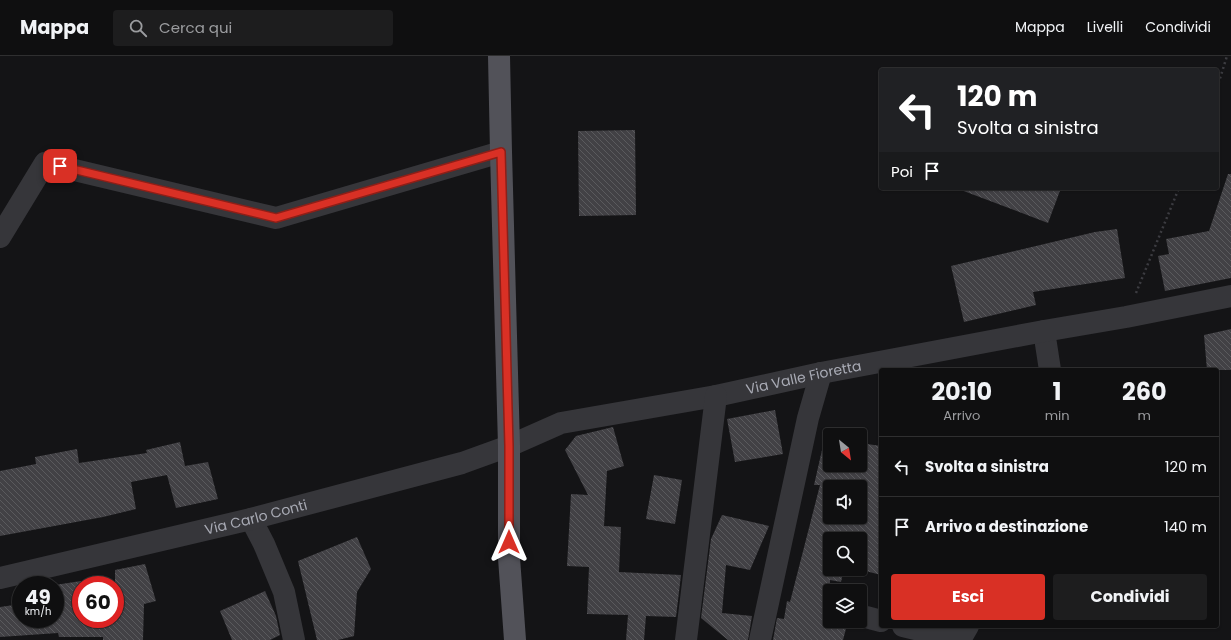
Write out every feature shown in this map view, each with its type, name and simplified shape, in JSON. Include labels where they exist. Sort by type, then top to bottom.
[{"type":"main road","points":[[499,56],[509,446],[509,558],[515,640]]},
{"type":"street","points":[[0,237],[45,163],[276,218],[501,152]]},
{"type":"street","name":"Via Valle Fioretta","points":[[509,446],[561,423],[716,396],[821,373],[1126,317],[1231,296]]},
{"type":"street","points":[[1044,331],[1050,368]]},
{"type":"street","points":[[760,640],[808,418],[821,373]]},
{"type":"street","points":[[686,640],[716,396]]},
{"type":"street","name":"Via Carlo Conti","points":[[0,578],[250,519],[462,463],[509,446]]},
{"type":"street","points":[[250,519],[264,544],[284,592],[294,640]]},
{"type":"street","points":[[911,628],[960,640],[967,628]]},
{"type":"path","points":[[1219,82],[1227,56]]},
{"type":"path","points":[[1126,317],[1178,190]]},
{"type":"building","points":[[635,130],[636,215],[579,216],[578,131]]},
{"type":"building","points":[[1228,174],[1231,174],[1231,278],[1165,291],[1158,256],[1169,254],[1166,239],[1209,231]]},
{"type":"building","points":[[961,190],[1060,190],[1048,223]]},
{"type":"building","points":[[1117,229],[1125,278],[1033,292],[1036,305],[964,322],[951,266],[1095,232]]},
{"type":"building","points":[[1231,329],[1231,370],[1207,368],[1204,335]]},
{"type":"building","points":[[775,410],[783,454],[735,462],[727,419]]},
{"type":"building","points":[[613,427],[624,466],[607,471],[604,526],[621,527],[619,572],[681,575],[676,617],[646,616],[644,640],[626,640],[628,615],[587,614],[589,567],[567,566],[571,494],[588,495],[565,450],[576,436]]},
{"type":"building","points":[[180,442],[185,466],[208,462],[218,499],[176,508],[167,475],[131,482],[136,509],[103,517],[0,536],[0,471],[36,464],[35,457],[77,449],[79,463],[147,453],[146,450]]},
{"type":"building","points":[[867,444],[879,446],[879,574],[867,571],[867,532],[823,532],[823,576],[842,576],[841,582],[830,580],[830,584],[823,584],[823,628],[846,628],[843,640],[773,640],[777,618],[784,619],[787,601],[790,602],[820,485],[814,485],[823,446],[823,472],[867,472]]},
{"type":"building","points":[[654,475],[682,480],[675,524],[646,519]]},
{"type":"building","points":[[722,515],[769,526],[750,570],[726,565],[722,613],[752,616],[748,640],[728,640],[701,618],[711,539]]},
{"type":"building","points":[[357,537],[371,569],[357,592],[354,636],[338,640],[317,640],[298,561]]},
{"type":"building","points":[[145,564],[156,601],[144,604],[143,640],[103,640],[103,637],[59,637],[58,633],[0,637],[0,607],[12,605],[12,628],[64,628],[64,584],[72,582],[72,628],[124,628],[124,576],[115,576],[115,570]]},
{"type":"building","points":[[265,591],[276,616],[280,635],[270,640],[232,640],[220,611]]},
{"type":"route","points":[[60,166],[276,218],[501,152],[509,446],[509,542]]}]
